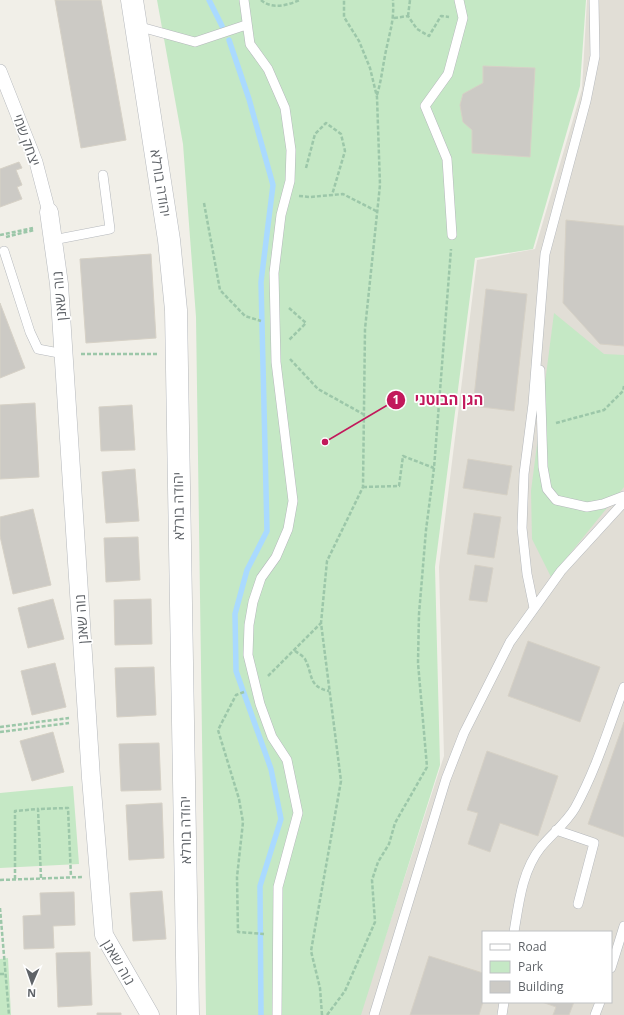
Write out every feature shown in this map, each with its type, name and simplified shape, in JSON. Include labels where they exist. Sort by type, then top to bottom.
[{"type":"street","name":"יהודה בורלא","points":[[132,0],[170,247],[176,310],[188,1015]]},
{"type":"street","name":"יצחק שמי","points":[[0,71],[36,162],[51,225]]},
{"type":"street","name":"נוה שאנן","points":[[51,225],[59,284],[87,720],[104,935],[150,1015]]},
{"type":"lane","points":[[244,0],[246,25],[250,44],[268,69],[285,108],[291,150],[290,172],[281,215],[274,273],[274,296],[285,443],[293,501],[288,529],[276,557],[261,578],[252,602],[249,625],[248,655],[272,737],[287,760],[298,813],[278,887],[277,1015]]},
{"type":"lane","points":[[452,235],[447,159],[425,106],[448,74],[463,18],[459,0]]},
{"type":"lane","points":[[534,608],[527,574],[522,528],[524,474],[532,404],[545,254],[586,101],[595,56],[594,0]]},
{"type":"lane","points":[[137,26],[195,42],[246,25]]},
{"type":"lane","points":[[51,225],[110,229],[103,175]]},
{"type":"lane","points":[[4,251],[30,332],[38,349],[64,354]]},
{"type":"lane","points":[[537,336],[543,467],[547,490],[556,500],[587,507],[603,504],[624,496]]},
{"type":"lane","points":[[374,1015],[446,779],[464,733],[510,642],[561,571],[624,502]]},
{"type":"lane","points":[[514,931],[521,892],[529,864],[574,810],[590,779],[624,687]]},
{"type":"lane","points":[[556,830],[594,843],[578,904]]},
{"type":"lane","points":[[612,965],[624,926]]},
{"type":"lane","points":[[502,1015],[504,1003]]},
{"type":"lane","points":[[595,1015],[600,1003]]},
{"type":"path","points":[[261,0],[264,3],[284,7],[300,0]]},
{"type":"path","points":[[322,1015],[320,988],[311,951],[341,781],[328,691],[321,623],[327,561],[363,487],[365,329],[380,186],[377,97],[370,68],[359,40],[344,18],[344,0]]},
{"type":"path","points":[[377,97],[383,74],[386,47],[394,18],[393,0]]},
{"type":"path","points":[[410,0],[408,16],[417,29],[429,36],[441,16],[463,18]]},
{"type":"path","points":[[394,18],[408,16]]},
{"type":"path","points":[[290,172],[304,172],[315,134],[326,123],[341,134],[345,151],[332,195]]},
{"type":"path","points":[[286,194],[310,197],[344,194],[378,212]]},
{"type":"path","points":[[204,203],[220,290],[245,316]]},
{"type":"path","points":[[0,237],[51,225]]},
{"type":"path","points":[[327,1015],[345,991],[375,922],[372,880],[378,862],[389,844],[395,823],[427,767],[418,663],[419,621],[426,530],[434,468],[452,235]]},
{"type":"path","points":[[274,296],[306,323],[278,347],[318,389],[363,414]]},
{"type":"path","points":[[64,354],[176,354]]},
{"type":"path","points":[[542,427],[604,410],[623,391],[624,386]]},
{"type":"path","points":[[363,487],[399,486],[403,456],[434,468]]},
{"type":"path","points":[[256,686],[278,668],[321,623]]},
{"type":"path","points":[[295,650],[304,658],[314,683],[321,689],[328,691]]},
{"type":"path","points":[[236,695],[218,730],[239,799],[243,822],[237,878],[238,932],[277,935]]},
{"type":"path","points":[[0,727],[78,717],[87,720]]},
{"type":"path","points":[[0,732],[87,720]]},
{"type":"path","points":[[15,879],[15,811],[38,809],[68,808],[71,877]]},
{"type":"path","points":[[38,809],[41,878]]},
{"type":"path","points":[[0,880],[99,876]]},
{"type":"path","points":[[0,908],[9,1015]]},
{"type":"path","points":[[0,974],[5,974]]},
{"type":"shaded area","points":[[587,0],[624,0],[624,1015],[360,1015],[444,756],[439,567],[477,260],[535,249],[582,89]]},
{"type":"green space","points":[[157,0],[586,0],[580,86],[533,249],[475,258],[435,567],[440,765],[361,1015],[206,1015],[196,317],[183,144]]},
{"type":"green space","points":[[554,313],[604,354],[624,355],[624,487],[551,577],[532,539],[531,491]]},
{"type":"green space","points":[[73,786],[79,864],[0,868],[0,793]]},
{"type":"green space","points":[[8,958],[11,1015],[0,1015],[0,959]]},
{"type":"building","points":[[55,0],[101,0],[126,140],[81,148]]},
{"type":"building","points":[[483,66],[535,68],[530,157],[472,153],[472,130],[463,122],[460,105],[463,94],[483,83]]},
{"type":"building","points":[[19,162],[22,168],[16,170],[22,185],[17,187],[22,199],[0,207],[0,169]]},
{"type":"building","points":[[566,220],[624,226],[624,346],[600,344],[563,303]]},
{"type":"building","points":[[151,254],[156,338],[86,343],[80,259]]},
{"type":"building","points":[[486,289],[527,294],[514,411],[473,406]]},
{"type":"building","points":[[0,303],[25,368],[0,378]]},
{"type":"building","points":[[35,403],[39,477],[0,479],[0,405]]},
{"type":"building","points":[[132,405],[135,450],[101,451],[99,407]]},
{"type":"building","points":[[468,459],[512,466],[507,495],[463,488]]},
{"type":"building","points":[[135,469],[139,521],[106,523],[102,472]]},
{"type":"building","points":[[33,509],[51,585],[13,594],[0,536],[0,517]]},
{"type":"building","points":[[474,513],[501,517],[494,558],[467,554]]},
{"type":"building","points":[[138,537],[140,580],[106,582],[104,538]]},
{"type":"building","points":[[475,565],[493,568],[487,602],[469,600]]},
{"type":"building","points":[[53,599],[64,639],[28,648],[18,608]]},
{"type":"building","points":[[151,599],[152,644],[115,645],[114,600]]},
{"type":"building","points":[[528,641],[600,667],[580,722],[508,696]]},
{"type":"building","points":[[55,663],[66,707],[32,715],[21,671]]},
{"type":"building","points":[[154,667],[156,715],[117,717],[115,668]]},
{"type":"building","points":[[624,722],[624,837],[588,824]]},
{"type":"building","points":[[53,732],[64,772],[32,781],[20,741]]},
{"type":"building","points":[[159,743],[161,790],[121,791],[119,744]]},
{"type":"building","points":[[487,751],[558,776],[538,836],[500,823],[490,852],[468,844],[478,813],[467,810]]},
{"type":"building","points":[[162,803],[164,858],[129,860],[126,805]]},
{"type":"building","points":[[162,891],[166,939],[133,941],[130,893]]},
{"type":"building","points":[[74,892],[75,925],[53,926],[54,948],[24,949],[23,916],[41,915],[40,893]]},
{"type":"building","points":[[90,952],[92,1005],[58,1007],[56,953]]},
{"type":"building","points":[[429,956],[482,973],[483,1003],[479,1015],[410,1015]]},
{"type":"building","points":[[545,1003],[574,1003],[569,1015],[553,1015],[556,1007]]},
{"type":"building","points":[[97,1013],[121,1013],[121,1015],[97,1015]]},
{"type":"waterway","points":[[209,0],[222,26]]},
{"type":"waterway","points":[[229,40],[249,99],[273,185],[261,282],[267,531],[247,570],[235,614],[236,671],[271,769],[281,819],[260,886],[261,1015]]},
{"type":"place","name":"הגן הבוטני","points":[[325,442]]}]
